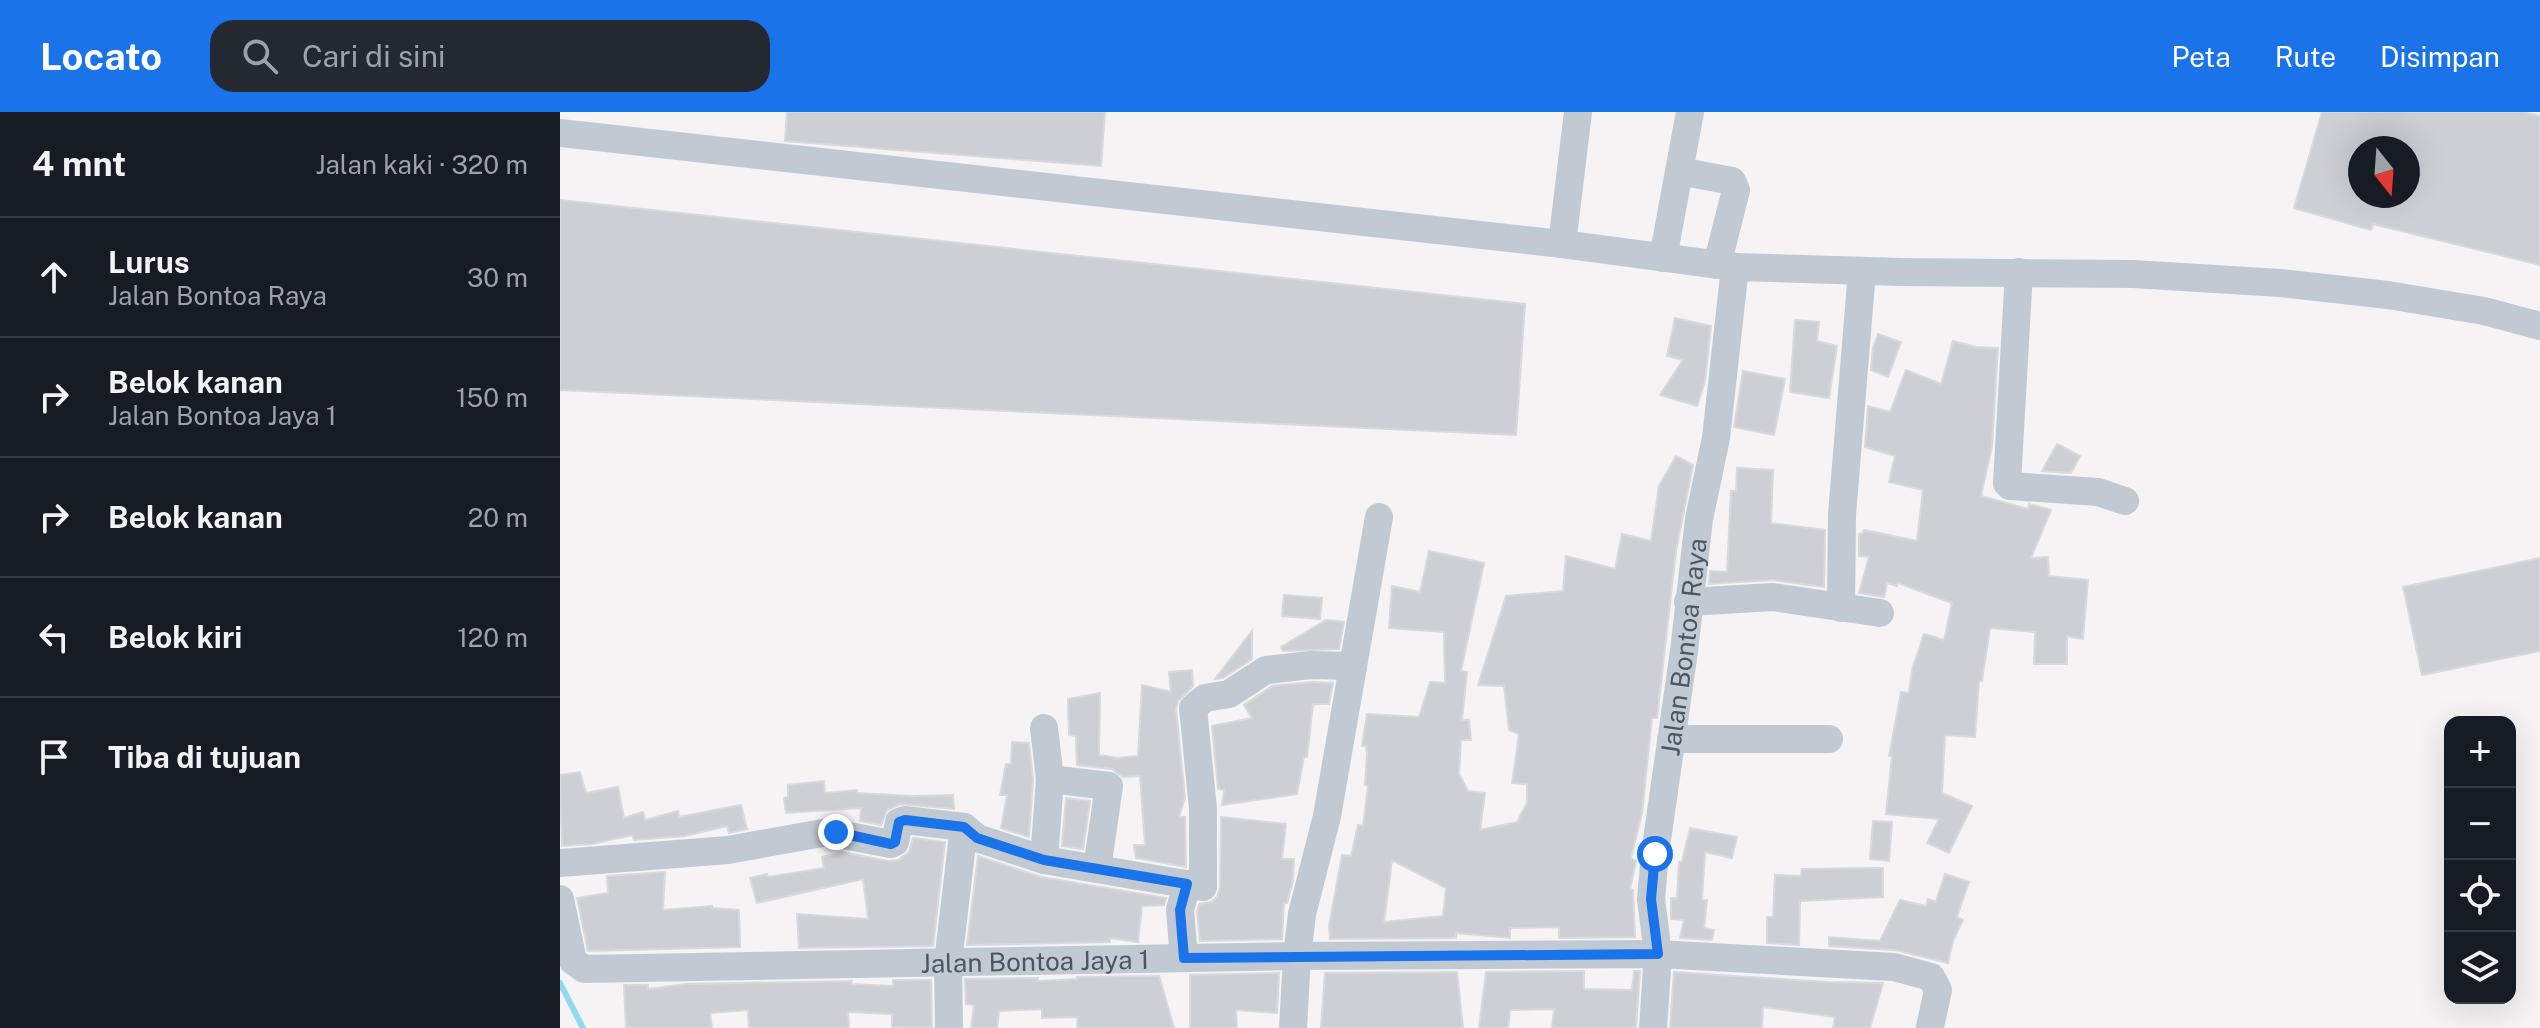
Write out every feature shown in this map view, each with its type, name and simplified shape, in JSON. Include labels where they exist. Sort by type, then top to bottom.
[{"type":"street","points":[[1562,244],[1578,112]]},
{"type":"street","points":[[1663,258],[1690,112]]},
{"type":"street","points":[[560,133],[1562,244],[1726,266],[2133,274],[2280,283],[2388,295],[2540,326]]},
{"type":"street","name":"Jalan Bontoa Raya","points":[[1653,1028],[1658,954],[1651,899],[1699,519],[1716,438],[1726,266],[1736,190],[1732,181],[1679,171]]},
{"type":"street","points":[[1841,608],[1842,515],[1862,271]]},
{"type":"street","points":[[2019,272],[2007,483],[2010,486],[2098,492],[2125,501]]},
{"type":"street","points":[[1293,1028],[1297,956],[1309,880],[1327,816],[1379,517]]},
{"type":"street","points":[[1688,602],[1773,597],[1880,613]]},
{"type":"street","points":[[560,863],[728,850],[828,832],[891,844],[895,842],[899,822],[905,820],[964,827],[977,838],[1044,860],[1203,887],[1203,809],[1193,708],[1205,698],[1229,694],[1266,670],[1311,665],[1353,666]]},
{"type":"street","points":[[1044,728],[1050,779],[1044,860]]},
{"type":"street","points":[[1671,739],[1829,739]]},
{"type":"street","points":[[1050,779],[1109,786],[1097,869]]},
{"type":"street","points":[[949,1028],[948,962],[964,827]]},
{"type":"street","points":[[1184,958],[1180,910],[1187,884]]},
{"type":"street","name":"Jalan Bontoa Jaya 1","points":[[560,899],[573,961],[584,969],[1297,956],[1658,954],[1884,966],[1916,971],[1931,977],[1938,990],[1930,1027]]},
{"type":"building","points":[[787,112],[1105,112],[1101,166],[785,141]]},
{"type":"building","points":[[2322,112],[2523,112],[2540,116],[2540,265],[2373,224],[2371,230],[2294,208]]},
{"type":"building","points":[[560,200],[1525,304],[1516,435],[560,390]]},
{"type":"building","points":[[1675,318],[1711,326],[1705,381],[1697,406],[1660,395],[1683,360],[1667,356]]},
{"type":"building","points":[[1795,320],[1819,322],[1817,341],[1837,346],[1829,398],[1790,392]]},
{"type":"building","points":[[1878,334],[1901,342],[1888,377],[1871,370]]},
{"type":"building","points":[[1953,341],[1998,348],[1992,446],[1981,496],[2028,509],[2029,504],[2051,510],[2031,558],[2048,557],[2049,576],[2088,580],[2083,639],[2067,636],[2067,664],[2034,664],[2035,632],[1990,628],[1982,681],[1979,681],[1975,737],[1945,735],[1942,793],[1972,806],[1949,853],[1927,843],[1939,819],[1886,814],[1892,756],[1889,756],[1901,692],[1909,693],[1912,670],[1924,634],[1944,640],[1952,603],[1898,583],[1897,586],[1887,583],[1884,597],[1859,593],[1869,557],[1859,556],[1859,534],[1864,530],[1917,541],[1923,490],[1889,482],[1895,456],[1865,447],[1868,406],[1890,412],[1906,370],[1941,384]]},
{"type":"building","points":[[1743,371],[1785,379],[1774,435],[1734,427]]},
{"type":"building","points":[[2057,444],[2080,456],[2071,473],[2042,471]]},
{"type":"building","points":[[1676,456],[1693,465],[1676,551],[1657,718],[1652,718],[1642,813],[1631,858],[1636,861],[1630,889],[1633,890],[1635,937],[1559,938],[1559,927],[1510,928],[1510,938],[1456,933],[1456,938],[1330,939],[1329,926],[1342,855],[1351,856],[1358,825],[1363,826],[1368,786],[1365,785],[1366,746],[1362,746],[1367,714],[1419,717],[1430,682],[1445,683],[1444,632],[1389,628],[1392,586],[1420,592],[1429,551],[1484,563],[1461,671],[1467,672],[1462,720],[1469,720],[1471,740],[1461,740],[1459,774],[1468,791],[1485,793],[1480,830],[1517,822],[1527,803],[1527,784],[1512,783],[1519,734],[1509,730],[1504,686],[1478,685],[1506,596],[1563,591],[1566,556],[1615,569],[1622,534],[1651,541],[1659,486]],"holes":[[[1392,860],[1446,888],[1443,916],[1384,922]]]},
{"type":"building","points":[[1737,468],[1773,470],[1771,523],[1825,530],[1824,587],[1772,580],[1709,584],[1710,571],[1727,572],[1731,491],[1736,491]]},
{"type":"building","points":[[2540,558],[2540,651],[2422,675],[2403,587]]},
{"type":"building","points":[[1284,595],[1322,598],[1320,619],[1282,616]]},
{"type":"building","points":[[1326,620],[1344,622],[1339,649],[1283,651],[1281,647]]},
{"type":"building","points":[[1252,631],[1252,659],[1223,678],[1215,679]]},
{"type":"building","points":[[1192,670],[1193,686],[1178,701],[1176,709],[1185,798],[1179,817],[1185,817],[1186,867],[1136,858],[1134,845],[1145,845],[1140,776],[1123,777],[1112,769],[1077,765],[1076,736],[1069,735],[1068,699],[1100,693],[1099,755],[1117,758],[1138,756],[1142,685],[1171,692],[1169,672]]},
{"type":"building","points":[[1333,683],[1329,704],[1313,704],[1307,757],[1304,757],[1297,794],[1222,805],[1224,790],[1218,789],[1212,726],[1252,718],[1244,705],[1272,686]]},
{"type":"building","points":[[1012,742],[1029,743],[1033,779],[1029,837],[1001,828],[1007,795],[1000,795],[1006,764],[1011,764]]},
{"type":"building","points":[[580,772],[586,793],[618,787],[624,818],[643,812],[645,820],[678,811],[679,817],[741,805],[747,829],[729,833],[727,826],[685,836],[634,840],[632,835],[592,844],[562,846],[560,775]]},
{"type":"building","points":[[824,781],[825,793],[857,790],[857,793],[912,796],[953,795],[954,809],[900,804],[887,810],[881,825],[860,821],[861,808],[786,813],[784,798],[788,797],[788,785]]},
{"type":"building","points":[[1066,798],[1090,801],[1083,849],[1062,846]]},
{"type":"building","points":[[1221,817],[1286,824],[1282,859],[1294,859],[1293,881],[1287,903],[1284,903],[1282,939],[1200,941],[1199,904],[1211,902],[1220,888]]},
{"type":"building","points":[[1873,821],[1892,822],[1889,861],[1870,859]]},
{"type":"building","points":[[1690,828],[1737,837],[1732,858],[1705,852],[1702,900],[1707,900],[1704,928],[1714,930],[1712,940],[1680,938],[1684,920],[1671,919],[1671,898],[1677,898],[1679,862],[1682,862]]},
{"type":"building","points":[[913,838],[945,842],[933,946],[799,948],[797,914],[868,919],[863,879],[757,903],[750,878],[824,868],[822,857],[842,852],[888,861],[898,860],[909,852]]},
{"type":"building","points":[[978,856],[1041,877],[1166,898],[1164,905],[1142,906],[1138,942],[1110,938],[1110,942],[967,945]]},
{"type":"building","points":[[1883,868],[1883,897],[1800,901],[1799,945],[1767,943],[1767,917],[1773,917],[1775,875],[1801,876],[1802,869]]},
{"type":"building","points":[[665,872],[663,910],[712,906],[739,910],[740,947],[588,951],[577,898],[608,893],[607,876]]},
{"type":"building","points":[[1945,874],[1969,882],[1957,917],[1963,920],[1953,941],[1948,963],[1895,950],[1829,946],[1829,937],[1880,941],[1900,900],[1926,906],[1928,899],[1936,902]]},
{"type":"building","points":[[1584,971],[1584,989],[1632,990],[1634,971],[1640,971],[1636,1028],[1552,1028],[1554,1009],[1510,1010],[1508,1028],[1479,1028],[1486,972]]},
{"type":"building","points":[[1457,972],[1463,1028],[1321,1028],[1325,973]]},
{"type":"building","points":[[1674,972],[1883,983],[1870,1028],[1833,1028],[1835,1017],[1763,1007],[1762,1028],[1670,1028]]},
{"type":"building","points":[[1279,973],[1277,1013],[1236,1010],[1237,1028],[1190,1028],[1190,975]]},
{"type":"building","points":[[1159,976],[1174,1028],[1077,1028],[1078,1017],[1042,1018],[1042,1009],[999,1011],[997,1028],[971,1028],[974,1005],[966,1004],[965,979],[1038,978],[1038,981]]},
{"type":"building","points":[[893,980],[931,980],[932,1028],[892,1027],[892,1014],[848,1012],[849,1028],[749,1028],[748,1010],[710,1013],[712,1028],[626,1028],[624,985],[648,985],[648,989],[687,984],[852,981],[851,984],[893,986]]},
{"type":"waterway","points":[[560,983],[583,1028]]},
{"type":"route","points":[[836,832],[891,844],[895,842],[899,822],[905,820],[964,827],[977,838],[1044,860],[1187,884],[1180,910],[1184,958],[1658,954],[1651,899],[1655,854]]}]
